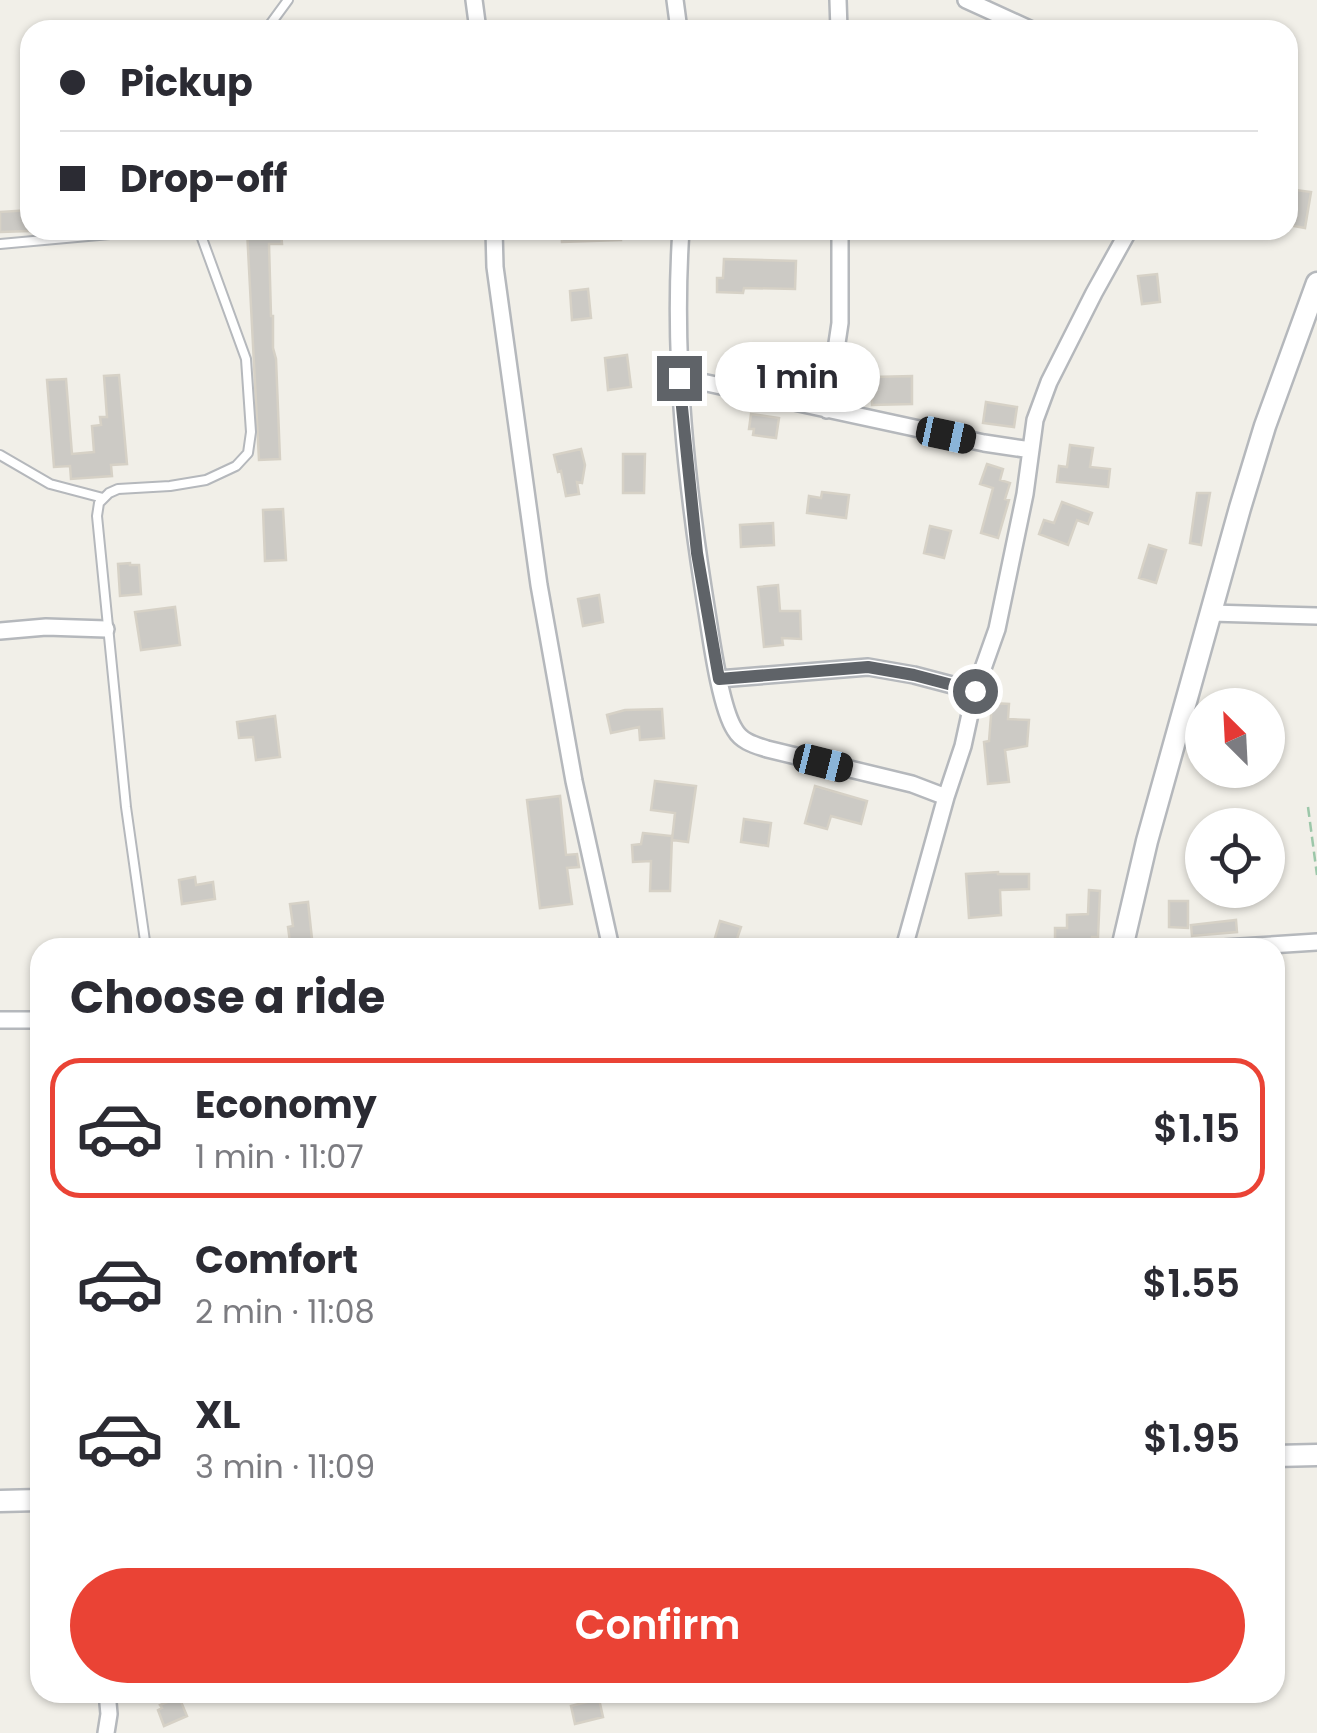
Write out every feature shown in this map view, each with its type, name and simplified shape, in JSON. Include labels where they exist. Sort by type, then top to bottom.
[{"type":"street","points":[[966,0],[1010,20]]},
{"type":"street","points":[[494,240],[539,585],[574,781],[609,938]]},
{"type":"street","points":[[680,240],[679,378],[697,553],[719,679],[732,725],[746,741],[767,749],[912,784],[946,797]]},
{"type":"street","points":[[827,410],[840,323],[840,240]]},
{"type":"street","points":[[907,938],[963,746],[975,691],[997,628],[1025,494],[1035,420],[1049,382],[1123,240]]},
{"type":"street","points":[[1124,938],[1147,841],[1265,426],[1317,283]]},
{"type":"street","points":[[679,378],[1030,450]]},
{"type":"street","points":[[1211,613],[1317,616]]},
{"type":"street","points":[[0,631],[106,628]]},
{"type":"street","points":[[719,679],[868,667],[975,691]]},
{"type":"street","points":[[1285,944],[1317,942]]},
{"type":"street","points":[[0,1020],[30,1020]]},
{"type":"street","points":[[1285,1456],[1317,1455]]},
{"type":"street","points":[[0,1501],[30,1500]]},
{"type":"street","points":[[106,1733],[107,1703]]},
{"type":"lane","points":[[0,244],[44,240]]},
{"type":"lane","points":[[145,938],[126,807],[97,516],[104,498],[118,490],[206,480],[236,466],[248,453],[251,432],[246,359],[203,240]]},
{"type":"lane","points":[[0,455],[50,484],[104,498]]},
{"type":"path","points":[[1308,807],[1317,875]]},
{"type":"building","points":[[1298,190],[1311,192],[1305,228],[1298,227]]},
{"type":"building","points":[[20,211],[20,231],[0,232],[0,212]]},
{"type":"building","points":[[248,240],[282,240],[282,244],[269,244],[280,459],[259,460]]},
{"type":"building","points":[[724,259],[796,261],[795,289],[717,292]]},
{"type":"building","points":[[1157,274],[1160,302],[1142,304],[1138,276]]},
{"type":"building","points":[[588,289],[591,318],[572,320],[570,291]]},
{"type":"building","points":[[627,355],[631,387],[608,390],[605,358]]},
{"type":"building","points":[[119,375],[127,464],[111,465],[112,476],[71,479],[70,466],[54,467],[47,380],[66,379],[72,454],[94,452],[92,426],[101,425],[100,417],[107,417],[104,376]]},
{"type":"building","points":[[912,376],[912,404],[872,405],[872,377]]},
{"type":"building","points":[[986,402],[1017,407],[1014,427],[983,423]]},
{"type":"building","points":[[751,414],[779,418],[776,438],[753,435],[754,429],[749,429]]},
{"type":"building","points":[[1070,445],[1093,448],[1090,467],[1110,469],[1108,487],[1057,482],[1059,466],[1067,467]]},
{"type":"building","points":[[581,449],[585,465],[582,483],[577,482],[579,494],[566,496],[554,455]]},
{"type":"building","points":[[623,454],[645,454],[644,493],[623,493]]},
{"type":"building","points":[[987,464],[1003,469],[1000,480],[1010,483],[998,538],[981,533],[993,488],[980,484]]},
{"type":"building","points":[[822,492],[849,495],[846,518],[807,513],[809,496],[821,498]]},
{"type":"building","points":[[1197,493],[1210,493],[1201,545],[1190,543]]},
{"type":"building","points":[[1062,502],[1092,513],[1088,524],[1077,520],[1068,545],[1039,534],[1044,520],[1054,523]]},
{"type":"building","points":[[283,509],[286,560],[265,561],[263,510]]},
{"type":"building","points":[[773,523],[774,545],[741,547],[740,525]]},
{"type":"building","points":[[930,526],[951,531],[944,558],[924,553]]},
{"type":"building","points":[[1149,545],[1166,550],[1156,583],[1139,578]]},
{"type":"building","points":[[118,564],[139,565],[141,594],[120,596]]},
{"type":"building","points":[[778,585],[780,611],[800,611],[801,639],[782,638],[783,645],[764,647],[758,587]]},
{"type":"building","points":[[599,595],[603,622],[583,626],[578,599]]},
{"type":"building","points":[[175,607],[180,645],[141,650],[135,612]]},
{"type":"building","points":[[992,703],[1009,704],[1008,719],[1029,720],[1027,746],[1005,750],[1009,782],[988,784],[984,742],[989,741]]},
{"type":"building","points":[[662,709],[664,738],[640,740],[639,727],[611,733],[607,715],[625,710]]},
{"type":"building","points":[[275,716],[280,757],[256,760],[253,737],[239,738],[237,722]]},
{"type":"building","points":[[655,781],[696,786],[688,842],[672,840],[675,813],[651,810]]},
{"type":"building","points":[[815,786],[867,801],[861,824],[831,816],[827,829],[805,823]]},
{"type":"building","points":[[560,796],[566,855],[577,854],[579,867],[567,868],[572,904],[540,908],[527,800]]},
{"type":"building","points":[[744,819],[771,823],[768,846],[741,842]]},
{"type":"building","points":[[643,833],[672,836],[670,891],[650,891],[651,861],[633,862],[632,845],[641,844]]},
{"type":"building","points":[[966,874],[1029,874],[1029,889],[1000,890],[1001,915],[969,918]]},
{"type":"building","points":[[195,877],[196,885],[213,882],[215,899],[182,904],[179,880]]},
{"type":"building","points":[[1089,890],[1100,891],[1098,937],[1055,938],[1055,928],[1067,928],[1067,915],[1088,914]]},
{"type":"building","points":[[1169,901],[1185,901],[1188,928],[1169,927]]},
{"type":"building","points":[[308,902],[312,938],[289,938],[288,927],[293,926],[290,904]]},
{"type":"building","points":[[1236,920],[1237,932],[1192,936],[1191,925]]},
{"type":"building","points":[[720,921],[741,927],[737,938],[715,938]]},
{"type":"building","points":[[182,1703],[187,1716],[164,1726],[160,1705]]},
{"type":"building","points":[[600,1703],[603,1717],[575,1724],[571,1706]]},
{"type":"route","points":[[679,378],[697,553],[719,679],[868,667],[975,691]]}]
